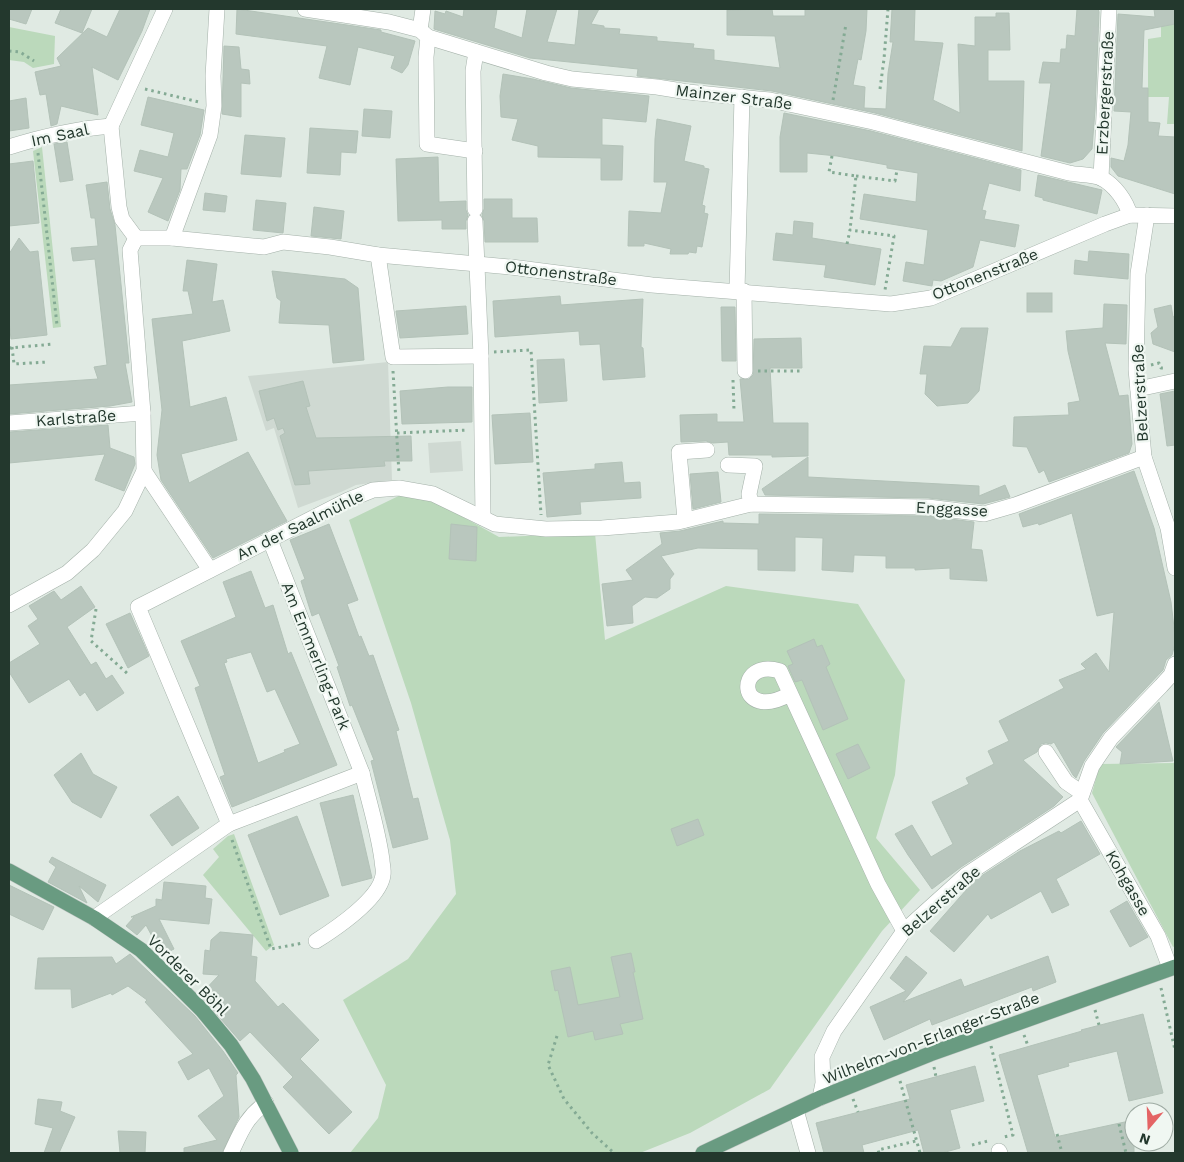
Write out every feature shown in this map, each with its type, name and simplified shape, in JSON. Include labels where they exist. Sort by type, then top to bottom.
[{"type":"main road","name":"Vorderer Böhl","points":[[9,872],[94,918],[140,950],[202,1010],[231,1045],[266,1104],[291,1153]]},
{"type":"main road","name":"Wilhelm-von-Erlanger-Straße","points":[[703,1153],[820,1098],[896,1068],[1173,967]]},
{"type":"street","points":[[9,605],[67,573],[93,550],[125,511],[144,471],[143,413],[130,250],[136,238],[122,218],[119,207],[111,126],[165,9]]},
{"type":"street","points":[[172,238],[210,135],[214,106],[213,76],[217,9]]},
{"type":"street","name":"Mainzer Straße","points":[[305,9],[389,22],[476,52],[572,79],[770,100],[873,122],[1069,173],[1101,178]]},
{"type":"street","points":[[423,9],[426,57],[427,144],[475,151]]},
{"type":"street","name":"Erzbergerstraße","points":[[1101,178],[1103,35],[1109,9]]},
{"type":"street","points":[[476,52],[473,71],[475,215],[481,354],[483,518]]},
{"type":"street","points":[[742,97],[741,291],[745,371]]},
{"type":"street","name":"Im Saal","points":[[9,147],[74,129],[111,126]]},
{"type":"street","points":[[1101,178],[1116,190],[1126,202],[1130,215],[1175,216]]},
{"type":"street","name":"Ottonenstraße","points":[[136,238],[172,238],[264,247],[283,242],[330,246],[378,255],[476,264],[652,285],[891,304],[931,298],[1130,215]]},
{"type":"street","name":"Belzerstraße","points":[[1146,215],[1138,274],[1136,369],[1144,457],[1168,528],[1175,568]]},
{"type":"street","points":[[378,255],[393,358],[481,354]]},
{"type":"street","points":[[1138,390],[1175,381]]},
{"type":"street","name":"Karlstraße","points":[[9,424],[143,413]]},
{"type":"street","points":[[685,520],[679,452],[707,450]]},
{"type":"street","name":"Enggasse","points":[[731,510],[751,504],[928,507],[984,514],[1015,505],[1144,457]]},
{"type":"street","points":[[728,465],[761,465],[750,494],[751,504]]},
{"type":"street","points":[[144,471],[210,570]]},
{"type":"street","name":"An der Saalmühle","points":[[228,824],[138,607],[348,500],[373,490],[399,488],[433,494],[495,524],[542,529],[602,528],[685,520],[731,510]]},
{"type":"street","name":"Am Emmerling-Park","points":[[270,540],[362,773],[380,849],[383,875],[375,893],[358,910],[334,930],[316,941]]},
{"type":"street","points":[[1046,752],[1066,782],[1081,797],[1092,766],[1112,738],[1171,675],[1175,664]]},
{"type":"street","points":[[790,694],[878,884],[904,931]]},
{"type":"street","points":[[94,918],[228,824],[362,773]]},
{"type":"street","name":"Belzerstraße","points":[[820,1098],[823,1083],[822,1057],[834,1031],[904,931],[966,875],[1081,797]]},
{"type":"street","name":"Kohgasse","points":[[1081,797],[1158,936],[1173,967]]},
{"type":"street","points":[[231,1153],[244,1125],[256,1110],[266,1104]]},
{"type":"street","points":[[796,1110],[808,1153]]},
{"type":"path","points":[[880,89],[888,9]]},
{"type":"path","points":[[831,113],[846,24]]},
{"type":"path","points":[[9,51],[20,52],[34,61]]},
{"type":"path","points":[[130,85],[214,106]]},
{"type":"path","points":[[38,149],[57,325]]},
{"type":"path","points":[[832,156],[829,172],[895,181],[897,170]]},
{"type":"path","points":[[847,244],[856,176]]},
{"type":"path","points":[[850,230],[894,236],[883,303]]},
{"type":"path","points":[[47,362],[14,364],[10,348],[54,344]]},
{"type":"path","points":[[481,354],[530,350],[542,529]]},
{"type":"path","points":[[393,358],[399,488]]},
{"type":"path","points":[[1136,369],[1159,363],[1161,368],[1168,367]]},
{"type":"path","points":[[734,411],[733,371],[800,370]]},
{"type":"path","points":[[397,433],[482,429]]},
{"type":"path","points":[[96,609],[91,641],[128,674]]},
{"type":"path","points":[[228,824],[230,836],[271,949],[316,941]]},
{"type":"path","points":[[1156,974],[1163,992],[1175,1050]]},
{"type":"path","points":[[972,1145],[1013,1135],[988,1034]]},
{"type":"path","points":[[557,1036],[548,1065],[564,1099],[592,1133],[614,1153]]},
{"type":"path","points":[[896,1068],[920,1153]]},
{"type":"path","points":[[1119,1124],[1126,1153]]},
{"type":"path","points":[[1057,1134],[1062,1153]]},
{"type":"path","points":[[879,1153],[878,1150],[916,1141]]},
{"type":"shaded area","points":[[388,362],[392,480],[356,485],[298,508],[274,428],[266,431],[248,376]]},
{"type":"shaded area","points":[[461,441],[463,471],[430,473],[428,443]]},
{"type":"green space","points":[[1174,24],[1175,124],[1167,124],[1169,97],[1148,97],[1148,39],[1161,37],[1161,26]]},
{"type":"green space","points":[[9,27],[55,36],[54,64],[33,68],[24,62],[9,60]]},
{"type":"green space","points":[[42,147],[61,327],[53,328],[33,151]]},
{"type":"green space","points":[[413,489],[499,537],[595,533],[605,640],[726,586],[858,604],[905,680],[895,775],[876,838],[920,890],[882,931],[770,1089],[690,1133],[640,1153],[350,1153],[378,1118],[386,1085],[343,1000],[408,959],[456,894],[450,840],[411,703],[349,520]]},
{"type":"green space","points":[[1175,763],[1175,946],[1173,947],[1092,793],[1100,764]]},
{"type":"green space","points":[[234,834],[274,945],[266,951],[203,875],[219,857],[213,849],[228,836]]},
{"type":"building","points":[[9,9],[32,9],[26,24],[9,19]]},
{"type":"building","points":[[61,9],[92,9],[82,33],[55,23]]},
{"type":"building","points":[[120,9],[150,9],[142,31],[118,80],[92,67],[98,115],[61,106],[57,124],[51,126],[46,94],[40,95],[35,72],[61,66],[57,58],[88,28],[107,37]]},
{"type":"building","points":[[237,9],[381,30],[381,32],[415,41],[408,65],[402,73],[391,68],[395,56],[358,47],[350,85],[319,78],[327,46],[236,34]]},
{"type":"building","points":[[464,9],[497,9],[494,28],[522,38],[527,9],[557,9],[547,42],[575,45],[579,9],[599,9],[591,24],[604,26],[604,28],[620,29],[619,34],[657,37],[657,41],[694,44],[693,48],[714,50],[714,60],[780,68],[775,36],[727,35],[727,10],[772,9],[773,16],[805,16],[805,9],[867,9],[866,31],[861,60],[858,59],[853,85],[865,87],[864,108],[886,109],[888,73],[893,42],[890,42],[892,9],[915,9],[914,41],[943,43],[933,100],[960,113],[958,44],[975,46],[975,17],[996,17],[996,13],[1009,13],[1010,50],[988,50],[988,81],[1024,81],[1022,151],[875,113],[772,91],[637,76],[638,69],[530,58],[434,29],[435,11],[445,14],[446,11],[463,17]]},
{"type":"building","points":[[1077,9],[1098,9],[1099,12],[1095,110],[1092,149],[1083,159],[1070,163],[1041,156],[1051,83],[1039,83],[1043,62],[1060,63],[1061,49],[1066,49],[1067,35],[1075,36]]},
{"type":"building","points":[[1154,9],[1175,9],[1175,24],[1144,30],[1142,88],[1148,88],[1148,122],[1160,123],[1158,136],[1175,137],[1175,194],[1118,176],[1111,167],[1111,158],[1124,161],[1128,145],[1131,112],[1114,111],[1118,14],[1155,17]]},
{"type":"building","points":[[224,46],[239,47],[241,69],[249,70],[250,84],[241,83],[241,117],[222,114]]},
{"type":"building","points":[[503,74],[571,88],[649,96],[646,122],[602,118],[602,145],[623,146],[622,180],[601,180],[601,158],[538,157],[538,146],[512,140],[518,119],[501,117],[500,96]]},
{"type":"building","points":[[148,97],[204,110],[200,135],[187,169],[181,169],[180,190],[168,221],[148,212],[163,178],[134,171],[140,150],[168,157],[174,133],[141,125]]},
{"type":"building","points":[[26,98],[29,128],[9,131],[9,101]]},
{"type":"building","points":[[364,109],[392,111],[390,138],[362,136]]},
{"type":"building","points":[[784,113],[871,131],[1021,170],[1020,191],[989,183],[982,210],[986,211],[984,219],[1019,225],[1015,247],[980,240],[973,267],[941,281],[933,280],[932,286],[903,281],[906,262],[924,265],[928,230],[860,219],[864,194],[916,202],[918,173],[887,168],[887,165],[807,153],[807,172],[780,172],[780,137]]},
{"type":"building","points":[[657,119],[691,126],[684,161],[709,169],[702,205],[705,206],[704,213],[708,214],[702,247],[697,246],[696,253],[670,254],[671,249],[644,243],[644,246],[628,246],[629,211],[661,213],[667,182],[654,182]]},
{"type":"building","points":[[310,128],[358,131],[356,153],[341,152],[340,175],[307,173]]},
{"type":"building","points":[[245,135],[285,138],[281,177],[241,174]]},
{"type":"building","points":[[67,142],[73,180],[60,182],[54,144]]},
{"type":"building","points":[[438,157],[439,202],[466,201],[468,215],[466,229],[442,229],[442,220],[398,221],[396,159]]},
{"type":"building","points":[[33,161],[39,223],[9,226],[9,164]]},
{"type":"building","points":[[1038,175],[1102,190],[1097,214],[1043,200],[1043,198],[1035,196]]},
{"type":"building","points":[[107,182],[110,209],[115,225],[129,363],[125,363],[132,402],[110,406],[9,414],[9,385],[98,379],[94,367],[107,365],[95,259],[73,261],[71,248],[98,246],[95,218],[91,218],[86,185]]},
{"type":"building","points":[[205,193],[227,196],[225,212],[203,210]]},
{"type":"building","points":[[484,199],[512,199],[512,218],[537,218],[538,242],[485,242],[482,215]]},
{"type":"building","points":[[256,200],[286,203],[283,233],[253,230]]},
{"type":"building","points":[[314,207],[344,211],[341,239],[311,236]]},
{"type":"building","points":[[794,221],[813,223],[812,238],[881,249],[875,285],[824,277],[826,265],[773,260],[776,233],[793,235]]},
{"type":"building","points":[[19,238],[30,252],[38,251],[47,335],[11,339],[9,322],[9,254]]},
{"type":"building","points":[[1089,251],[1129,254],[1128,279],[1074,274],[1075,260],[1088,262]]},
{"type":"building","points":[[187,260],[217,264],[212,302],[223,300],[230,331],[182,341],[190,407],[226,397],[237,440],[181,454],[189,483],[248,452],[287,521],[213,558],[161,480],[157,455],[162,410],[152,319],[193,314],[188,291],[183,291]]},
{"type":"building","points":[[272,271],[345,279],[358,288],[364,360],[333,363],[329,325],[279,323],[281,301],[277,298]]},
{"type":"building","points":[[1027,293],[1052,293],[1052,312],[1027,312]]},
{"type":"building","points":[[560,296],[561,305],[643,299],[641,347],[643,348],[645,377],[603,380],[600,344],[580,345],[579,331],[495,337],[493,301]]},
{"type":"building","points":[[1104,304],[1127,305],[1126,344],[1105,343],[1119,396],[1128,395],[1132,444],[1129,453],[1049,482],[1044,470],[1039,473],[1027,447],[1013,446],[1014,417],[1069,415],[1068,403],[1080,401],[1068,351],[1066,331],[1103,328]]},
{"type":"building","points":[[1171,305],[1173,317],[1175,316],[1175,352],[1153,344],[1151,333],[1158,327],[1154,309]]},
{"type":"building","points":[[466,306],[468,334],[400,338],[396,311]]},
{"type":"building","points":[[721,307],[735,307],[736,361],[722,361]]},
{"type":"building","points":[[961,328],[988,328],[979,391],[968,403],[937,406],[925,394],[927,374],[920,374],[924,346],[951,347]]},
{"type":"building","points":[[801,338],[802,368],[770,368],[773,423],[808,423],[808,456],[729,455],[728,442],[681,442],[680,415],[717,414],[717,422],[744,422],[740,379],[749,379],[753,375],[754,339]]},
{"type":"building","points":[[564,359],[567,401],[539,403],[537,360]]},
{"type":"building","points":[[303,381],[310,406],[306,407],[316,438],[411,436],[412,461],[384,461],[385,466],[308,471],[310,484],[295,485],[280,436],[285,433],[283,428],[278,430],[274,418],[267,421],[259,391]]},
{"type":"building","points":[[472,387],[472,422],[402,424],[400,391]]},
{"type":"building","points":[[1175,391],[1175,445],[1167,446],[1160,394]]},
{"type":"building","points":[[530,413],[533,462],[495,464],[492,415]]},
{"type":"building","points":[[108,425],[110,448],[134,457],[135,464],[124,491],[95,480],[105,454],[9,463],[9,432]]},
{"type":"building","points":[[808,457],[808,477],[979,486],[979,496],[1005,485],[1010,497],[983,504],[928,498],[765,495],[762,489]]},
{"type":"building","points":[[622,462],[624,483],[640,482],[641,498],[580,502],[581,514],[547,517],[543,473],[595,469],[595,464]]},
{"type":"building","points":[[1134,471],[1154,528],[1171,602],[1175,636],[1172,655],[1166,660],[1163,670],[1103,733],[1084,761],[1076,778],[1054,742],[1051,744],[1041,744],[1037,752],[1023,760],[1063,797],[1054,806],[961,867],[932,889],[895,834],[912,825],[931,857],[953,844],[932,802],[969,784],[966,778],[994,764],[988,751],[1009,741],[999,721],[1064,688],[1059,680],[1086,669],[1081,664],[1096,653],[1109,672],[1114,612],[1097,616],[1072,513],[1039,525],[1038,523],[1023,527],[1019,514]]},
{"type":"building","points":[[718,472],[721,502],[693,509],[690,474]]},
{"type":"building","points":[[759,514],[927,516],[974,522],[971,549],[982,550],[987,581],[950,579],[950,568],[915,570],[915,568],[886,568],[886,556],[854,555],[853,572],[822,570],[823,538],[795,537],[795,571],[758,570],[758,549],[698,548],[661,556],[674,574],[670,579],[670,589],[657,598],[645,597],[632,606],[633,623],[607,626],[602,584],[633,580],[626,570],[662,544],[660,533],[680,531],[723,521],[723,523],[759,524]]},
{"type":"building","points":[[329,524],[358,600],[347,604],[359,637],[361,636],[369,656],[373,655],[399,730],[396,731],[413,799],[418,798],[428,839],[393,848],[371,761],[374,760],[352,705],[350,706],[337,667],[339,666],[319,613],[312,616],[301,581],[305,579],[290,540]]},
{"type":"building","points":[[451,524],[477,527],[476,561],[449,559]]},
{"type":"building","points":[[251,571],[265,608],[273,605],[288,654],[291,652],[337,765],[232,807],[220,777],[225,775],[195,688],[200,686],[181,641],[236,617],[223,582]],"holes":[[[251,652],[267,692],[275,689],[300,744],[258,763],[224,663],[227,662],[226,659]]]},
{"type":"building","points":[[81,586],[95,607],[67,627],[91,665],[96,662],[106,679],[112,675],[124,693],[97,711],[85,692],[80,696],[69,679],[29,703],[9,672],[9,663],[40,644],[28,626],[38,619],[29,606],[54,591],[61,600]]},
{"type":"building","points":[[130,613],[149,656],[128,668],[106,624]]},
{"type":"building","points":[[814,639],[817,647],[822,645],[830,664],[826,667],[848,719],[823,730],[802,680],[795,682],[788,666],[793,664],[787,651]]},
{"type":"building","points":[[1159,702],[1173,761],[1120,764],[1122,752],[1116,747]]},
{"type":"building","points":[[858,744],[870,768],[848,779],[836,754]]},
{"type":"building","points":[[81,753],[93,774],[117,787],[101,818],[72,802],[54,775]]},
{"type":"building","points":[[353,795],[372,878],[342,886],[320,803]]},
{"type":"building","points":[[178,796],[199,828],[172,846],[150,815]]},
{"type":"building","points":[[297,816],[329,896],[280,915],[248,835]]},
{"type":"building","points":[[698,819],[704,835],[677,846],[671,829]]},
{"type":"building","points":[[1081,821],[1100,854],[1056,879],[1069,905],[1052,913],[1041,891],[991,919],[988,914],[954,952],[930,931],[975,880],[1020,851],[1059,831],[1061,833]]},
{"type":"building","points":[[52,857],[106,885],[98,902],[79,886],[87,903],[48,882],[56,867],[49,862]]},
{"type":"building","points":[[164,882],[206,886],[205,898],[212,899],[209,924],[159,919],[174,949],[162,955],[146,925],[137,935],[126,926],[134,917],[131,917],[156,906],[156,899],[162,900]]},
{"type":"building","points":[[9,885],[54,907],[43,930],[9,914]]},
{"type":"building","points":[[1127,901],[1148,937],[1130,947],[1110,911]]},
{"type":"building","points":[[220,932],[253,935],[251,956],[257,957],[255,981],[278,1007],[283,1003],[319,1040],[300,1059],[352,1112],[329,1134],[283,1087],[293,1077],[250,1032],[240,1041],[200,995],[219,975],[203,974],[205,950],[210,951],[211,940]]},
{"type":"building","points":[[631,953],[643,1019],[620,1024],[623,1034],[595,1040],[593,1031],[568,1037],[558,990],[555,991],[551,971],[570,967],[578,1005],[620,997],[611,957]]},
{"type":"building","points":[[130,954],[195,1016],[238,1073],[236,1075],[239,1117],[222,1153],[184,1153],[184,1148],[217,1140],[198,1116],[224,1096],[209,1068],[188,1080],[178,1062],[193,1054],[145,1002],[147,1000],[128,986],[112,995],[111,993],[72,1008],[71,989],[35,989],[38,958],[112,957],[116,964]]},
{"type":"building","points":[[906,956],[927,973],[903,1002],[961,979],[964,987],[1048,956],[1056,982],[1033,991],[1032,987],[932,1025],[930,1019],[884,1040],[870,1007],[906,991],[890,978]]},
{"type":"building","points":[[1143,1014],[1163,1093],[1129,1101],[1117,1051],[1068,1063],[1069,1066],[1037,1075],[1055,1137],[1124,1122],[1124,1152],[1134,1153],[1028,1153],[999,1055],[1081,1030]]},
{"type":"building","points":[[975,1066],[984,1101],[950,1110],[960,1148],[942,1153],[924,1153],[918,1130],[862,1145],[864,1153],[824,1153],[816,1123],[910,1099],[906,1085]]},
{"type":"building","points":[[38,1099],[62,1102],[60,1111],[75,1117],[59,1153],[44,1153],[53,1128],[35,1124]]},
{"type":"building","points":[[118,1131],[146,1132],[145,1153],[120,1153]]},
{"type":"tunnel","points":[[1092,34],[1098,35]]}]
